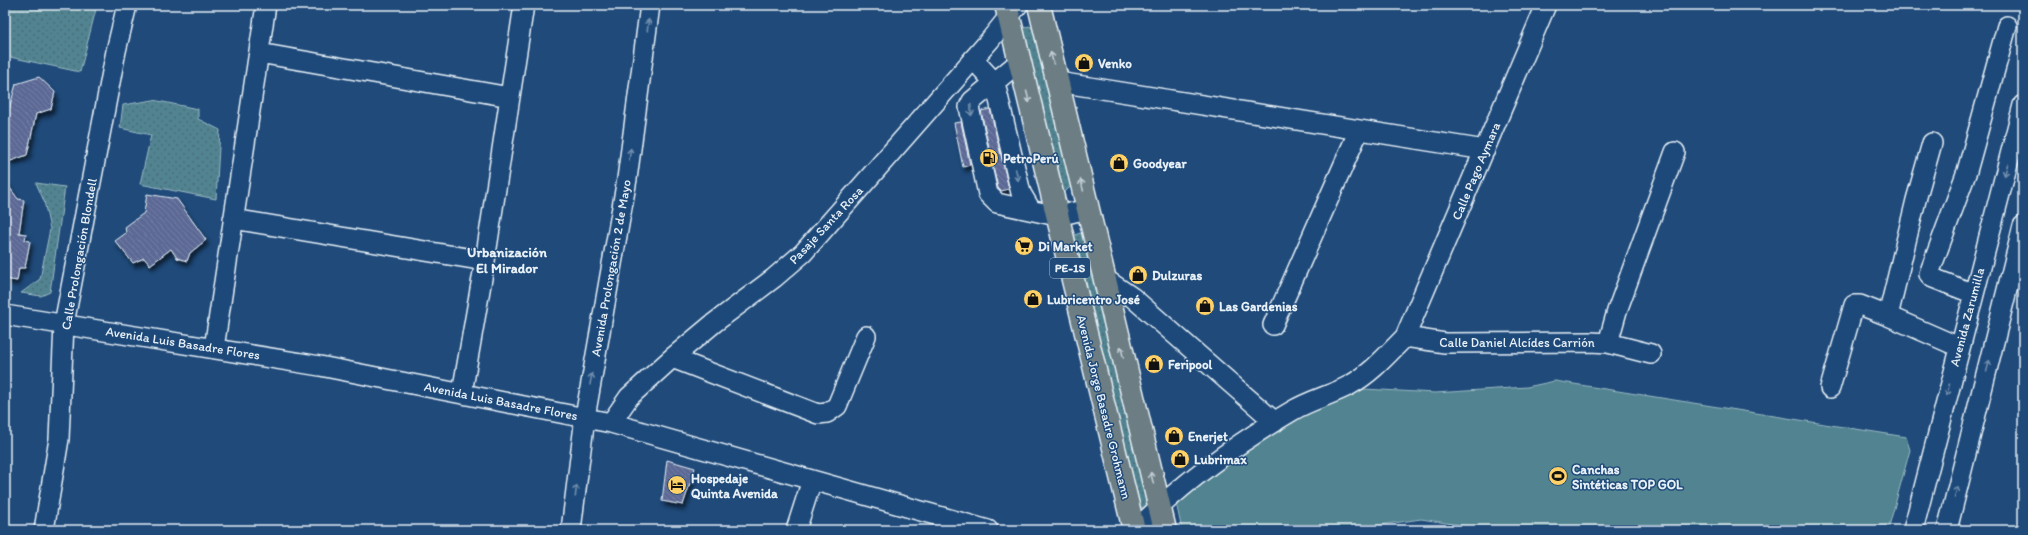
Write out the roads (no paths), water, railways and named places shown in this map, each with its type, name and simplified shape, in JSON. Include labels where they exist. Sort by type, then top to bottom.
[{"type":"highway","name":"PE-1S","points":[[1039,5],[1165,530]]},
{"type":"highway","name":"Avenida Jorge Basadre Grohmann","points":[[1011,9],[1019,62],[1135,530]]},
{"type":"street","name":"Calle Prolongación Blondell","points":[[44,530],[59,439],[64,324],[116,51],[127,5]]},
{"type":"street","points":[[214,348],[266,5]]},
{"type":"street","points":[[462,393],[485,261],[524,5]]},
{"type":"street","name":"Avenida Prolongación 2 de Mayo","points":[[571,530],[585,417],[627,179],[650,5]]},
{"type":"street","name":"Calle Pago Aymara","points":[[1405,337],[1546,5]]},
{"type":"street","name":"Pasaje Santa Rosa","points":[[611,423],[629,397],[672,358],[714,323],[774,278],[803,252],[973,59],[1011,9]]},
{"type":"street","points":[[1974,294],[1933,278],[1929,274],[1967,171],[2007,26]]},
{"type":"street","points":[[258,53],[510,97]]},
{"type":"street","points":[[973,59],[995,83],[1021,193],[1031,210]]},
{"type":"street","points":[[1019,62],[972,101],[969,107],[988,194],[997,203],[1057,216],[1088,209]]},
{"type":"street","points":[[1058,82],[1485,150]]},
{"type":"street","name":"Avenida Zarumilla","points":[[1913,530],[1959,347],[2023,105]]},
{"type":"street","points":[[1273,325],[1359,130]]},
{"type":"street","points":[[1888,316],[1916,200],[1932,143]]},
{"type":"street","points":[[1608,343],[1617,311],[1675,152]]},
{"type":"street","points":[[233,219],[485,261]]},
{"type":"street","points":[[1947,530],[2023,226]]},
{"type":"street","points":[[1104,278],[1132,297],[1275,422]]},
{"type":"street","points":[[1830,388],[1854,305],[1860,305],[1888,316],[1959,347]]},
{"type":"street","name":"Avenida Luis Basadre Flores","points":[[5,316],[214,348],[585,417],[611,423],[988,530]]},
{"type":"street","points":[[672,358],[818,414],[827,413],[837,406],[866,336]]},
{"type":"street","points":[[1135,530],[1159,506],[1212,464],[1293,410],[1350,385],[1374,368],[1405,337]]},
{"type":"street","name":"Calle Daniel Alcídes Carrión","points":[[1405,337],[1445,343],[1608,343],[1651,354]]},
{"type":"street","points":[[796,530],[812,480]]},
{"type":"place","name":"Venko","points":[[1084,63]]},
{"type":"place","name":"PetroPerú","points":[[989,158]]},
{"type":"place","name":"Goodyear","points":[[1119,163]]},
{"type":"place","name":"Di Market","points":[[1024,246]]},
{"type":"place","name":"Dulzuras","points":[[1138,275]]},
{"type":"place","name":"Lubricentro José","points":[[1033,299]]},
{"type":"place","name":"Las Gardenias","points":[[1205,306]]},
{"type":"place","name":"Feripool","points":[[1154,364]]},
{"type":"place","name":"Enerjet","points":[[1174,436]]},
{"type":"place","name":"Lubrimax","points":[[1180,459]]},
{"type":"place","name":"Canchas Sintéticas TOP GOL","points":[[1558,476]]},
{"type":"place","name":"Hospedaje Quinta Avenida","points":[[677,485]]},
{"type":"district","name":"Urbanización El Mirador","points":[[507,260]]}]
